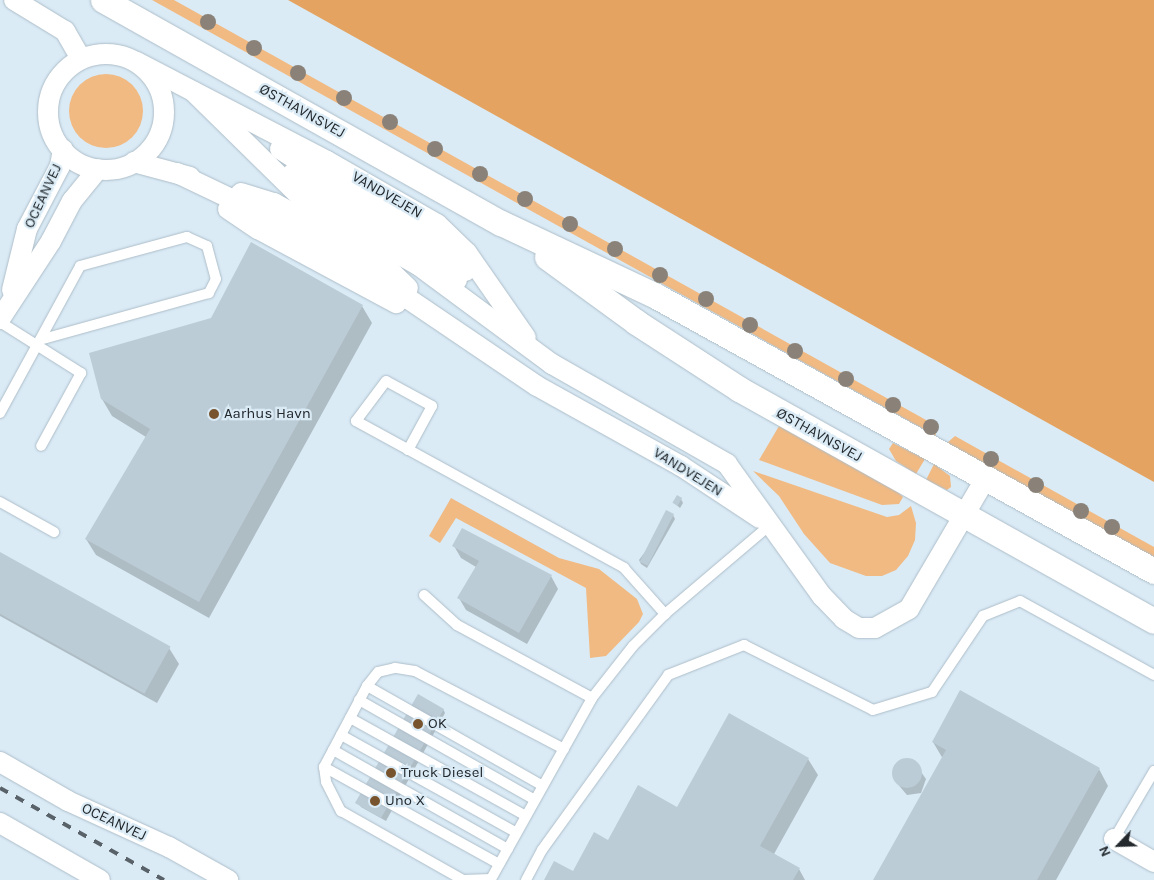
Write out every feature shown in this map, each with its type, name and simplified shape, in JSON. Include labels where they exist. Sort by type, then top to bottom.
[{"type":"street","points":[[14,0],[65,31],[81,60]]},
{"type":"street","name":"ØSTHAVNSVEJ","points":[[103,0],[501,223],[656,296],[1154,572]]},
{"type":"street","points":[[109,54],[137,62],[152,76],[161,93],[164,113],[160,133],[150,150],[134,162],[123,167],[98,169],[73,159],[54,137],[49,108],[58,79],[81,60],[109,54]]},
{"type":"street","name":"VANDVEJEN","points":[[137,62],[327,161],[437,224],[467,253],[535,352]]},
{"type":"street","name":"VANDVEJEN","points":[[194,92],[306,202],[418,265],[535,352],[727,464],[833,609],[859,628],[875,628],[909,609],[986,478]]},
{"type":"street","name":"OCEANVEJ","points":[[2,309],[27,229],[60,166],[63,149]]},
{"type":"street","name":"VANDVEJEN","points":[[134,162],[177,174],[265,216],[376,277],[537,386],[681,466],[770,525]]},
{"type":"street","name":"OCEANVEJ","points":[[2,309],[51,241],[72,201],[98,169]]},
{"type":"street","name":"ØSTHAVNSVEJ","points":[[501,223],[636,322],[739,389],[1154,621]]},
{"type":"street","name":"OCEANVEJ","points":[[0,762],[68,800],[169,847],[228,880]]},
{"type":"street","points":[[0,823],[100,880]]},
{"type":"street","points":[[1114,839],[1154,862]]},
{"type":"lane","points":[[0,413],[80,266],[187,237],[207,246],[216,279],[209,293],[39,343]]},
{"type":"lane","points":[[2,309],[39,343],[81,373],[41,446]]},
{"type":"lane","points":[[408,450],[432,406],[386,381],[356,421],[408,450],[624,568],[665,614]]},
{"type":"lane","points":[[0,502],[54,532]]},
{"type":"lane","points":[[564,749],[415,671],[395,668],[378,672],[367,686],[324,767],[326,782],[340,811],[463,880],[491,879],[564,749],[592,698],[633,646],[665,614],[770,525]]},
{"type":"lane","points":[[424,594],[457,624],[592,698]]},
{"type":"lane","points":[[526,880],[542,850],[668,675],[744,645],[874,710],[932,692],[983,616],[1020,601],[1154,675]]},
{"type":"lane","points":[[367,686],[543,786]]},
{"type":"lane","points":[[360,700],[535,800]]},
{"type":"lane","points":[[350,718],[526,816]]},
{"type":"lane","points":[[341,735],[517,833]]},
{"type":"lane","points":[[333,750],[508,849]]},
{"type":"lane","points":[[324,767],[499,864]]},
{"type":"lane","points":[[1114,839],[1154,771]]},
{"type":"shaded area","points":[[152,0],[174,0],[935,425],[936,436]]},
{"type":"shaded area","points":[[288,0],[1154,0],[1154,482]]},
{"type":"shaded area","points":[[106,74],[127,80],[137,90],[143,111],[137,132],[127,142],[106,148],[85,142],[75,132],[69,111],[75,90],[85,80]]},
{"type":"shaded area","points":[[779,426],[897,491],[903,497],[899,504],[882,505],[759,460]]},
{"type":"shaded area","points":[[955,436],[1154,547],[1154,557],[947,443]]},
{"type":"shaded area","points":[[893,443],[925,459],[916,474],[896,461],[889,449]]},
{"type":"shaded area","points":[[934,464],[950,476],[951,487],[947,490],[926,480]]},
{"type":"shaded area","points":[[753,471],[887,517],[899,515],[911,506],[916,523],[915,540],[908,556],[896,570],[882,576],[866,576],[830,563],[804,534],[779,496]]},
{"type":"shaded area","points":[[451,498],[559,558],[599,569],[637,599],[643,614],[639,622],[606,656],[590,658],[586,588],[456,518],[440,543],[429,536]]},
{"type":"building","name":"Aarhus Havn","points":[[251,242],[363,305],[199,602],[85,539],[150,429],[101,399],[89,353],[211,318]]},
{"type":"building","points":[[677,495],[682,498],[678,506],[672,503]]},
{"type":"building","points":[[666,510],[674,514],[648,566],[640,562]]},
{"type":"building","points":[[462,528],[552,575],[519,633],[457,598],[479,561],[452,546]]},
{"type":"building","points":[[0,552],[171,647],[144,694],[0,614]]},
{"type":"building","points":[[960,690],[1100,768],[1037,880],[873,880],[946,750],[932,742]]},
{"type":"building","points":[[418,694],[444,709],[381,818],[355,803]]},
{"type":"building","points":[[729,713],[809,758],[760,846],[800,868],[793,880],[544,880],[554,861],[573,871],[594,832],[608,840],[638,785],[677,807]]},
{"type":"building","points":[[907,758],[918,762],[922,773],[918,784],[907,788],[896,784],[892,773],[896,762]]},
{"type":"railway","points":[[0,788],[164,880]]},
{"type":"place","name":"Aarhus Havn","points":[[214,414]]},
{"type":"place","name":"OK","points":[[418,724]]},
{"type":"place","name":"Truck Diesel","points":[[391,773]]},
{"type":"place","name":"Uno X","points":[[375,801]]}]
